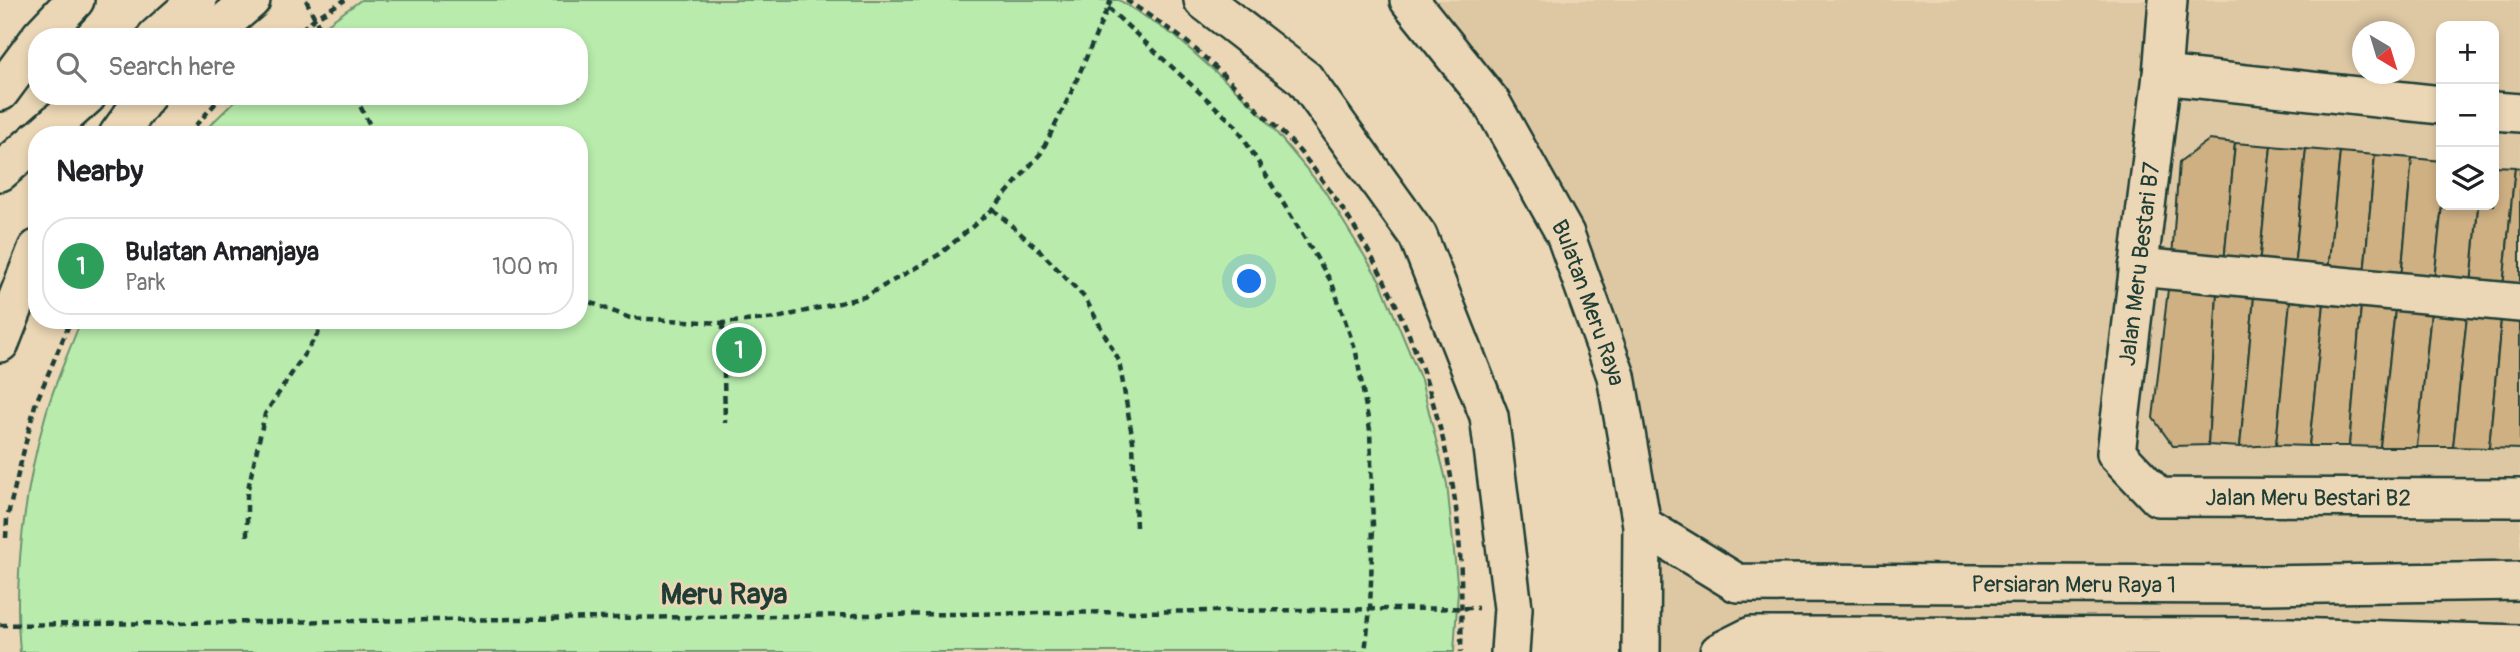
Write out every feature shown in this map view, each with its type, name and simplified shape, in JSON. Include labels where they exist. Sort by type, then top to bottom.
[{"type":"street","points":[[49,28],[75,0]]},
{"type":"street","points":[[166,28],[198,0]]},
{"type":"street","points":[[218,28],[251,0]]},
{"type":"street","points":[[1203,0],[1305,79],[1418,236],[1489,416],[1513,608],[1510,652]]},
{"type":"street","name":"Bulatan Meru Raya","points":[[1409,0],[1491,102],[1565,234],[1616,376],[1642,525],[1642,652]]},
{"type":"street","name":"Jalan Meru Bestari B7","points":[[2116,453],[2162,75],[2168,0]]},
{"type":"street","points":[[0,92],[28,54]]},
{"type":"street","points":[[2162,75],[2436,104]]},
{"type":"street","points":[[53,126],[77,105]]},
{"type":"street","points":[[124,126],[139,105]]},
{"type":"street","points":[[2499,111],[2520,113]]},
{"type":"street","points":[[0,172],[28,148]]},
{"type":"street","points":[[2138,267],[2520,303]]},
{"type":"street","points":[[0,343],[28,272]]},
{"type":"street","name":"Jalan Meru Bestari B2","points":[[2116,453],[2158,497],[2520,498]]},
{"type":"street","name":"Persiaran Meru Raya 1","points":[[1642,525],[1737,583],[2268,585],[2520,581]]},
{"type":"street","points":[[2268,585],[2289,637]]},
{"type":"street","points":[[1719,652],[1751,636],[2289,637],[2476,648],[2520,644]]},
{"type":"path","points":[[306,0],[320,28]]},
{"type":"path","points":[[303,28],[345,0]]},
{"type":"path","points":[[588,302],[630,318],[723,323],[777,318],[864,297],[940,254],[993,209],[1041,153],[1072,93],[1111,0]]},
{"type":"path","points":[[1126,0],[1183,40],[1226,77],[1300,152],[1351,220],[1390,290],[1424,372],[1441,432],[1454,501],[1462,609],[1461,652]]},
{"type":"path","points":[[1108,8],[1236,126],[1332,283],[1356,352],[1370,430],[1373,526],[1370,609],[1365,652]]},
{"type":"path","points":[[195,126],[214,105]]},
{"type":"path","points":[[360,105],[370,126]]},
{"type":"path","points":[[993,209],[1040,251],[1085,298],[1119,361],[1133,442],[1136,528]]},
{"type":"path","points":[[723,323],[725,423]]},
{"type":"path","points":[[6,538],[7,519],[35,405],[67,329]]},
{"type":"path","points":[[247,536],[247,493],[265,414],[322,329]]},
{"type":"path","points":[[0,625],[1513,608]]},
{"type":"shaded area","points":[[1410,0],[2520,0],[2520,652],[1639,652],[1642,467],[1558,226]]},
{"type":"green space","points":[[361,0],[1119,0],[1175,36],[1255,107],[1324,190],[1380,281],[1421,380],[1447,484],[1458,591],[1454,652],[20,652],[18,594],[26,503],[49,405],[77,329],[588,329],[588,126],[209,126],[231,105],[588,105],[588,28],[322,28]]},
{"type":"building","points":[[2209,140],[2235,143],[2224,263],[2172,257],[2179,162]]},
{"type":"building","points":[[2235,143],[2271,146],[2259,266],[2224,263]]},
{"type":"building","points":[[2271,146],[2306,149],[2294,269],[2259,266]]},
{"type":"building","points":[[2306,149],[2340,152],[2328,272],[2294,269]]},
{"type":"building","points":[[2340,152],[2375,155],[2364,275],[2328,272]]},
{"type":"building","points":[[2375,155],[2412,158],[2401,279],[2364,275]]},
{"type":"building","points":[[2412,158],[2436,160],[2436,210],[2441,210],[2434,281],[2401,279]]},
{"type":"building","points":[[2499,166],[2515,167],[2503,288],[2471,285],[2478,210],[2499,210]]},
{"type":"building","points":[[2515,167],[2520,168],[2520,289],[2503,288]]},
{"type":"building","points":[[2441,210],[2478,210],[2471,285],[2434,281]]},
{"type":"building","points":[[2168,289],[2217,294],[2208,445],[2173,446],[2153,418]]},
{"type":"building","points":[[2217,294],[2254,297],[2240,447],[2208,445]]},
{"type":"building","points":[[2254,297],[2290,301],[2276,445],[2240,447]]},
{"type":"building","points":[[2290,301],[2324,304],[2309,446],[2276,445]]},
{"type":"building","points":[[2324,304],[2361,306],[2349,446],[2309,446]]},
{"type":"building","points":[[2361,306],[2395,310],[2380,447],[2349,446]]},
{"type":"building","points":[[2395,310],[2431,313],[2417,447],[2380,447]]},
{"type":"building","points":[[2431,313],[2467,316],[2453,447],[2417,447]]},
{"type":"building","points":[[2467,316],[2501,320],[2489,448],[2453,447]]},
{"type":"building","points":[[2501,320],[2520,322],[2520,449],[2489,448]]},
{"type":"place","name":"Bulatan Amanjaya","points":[[739,350]]},
{"type":"district","name":"Meru Raya","points":[[724,594]]}]
